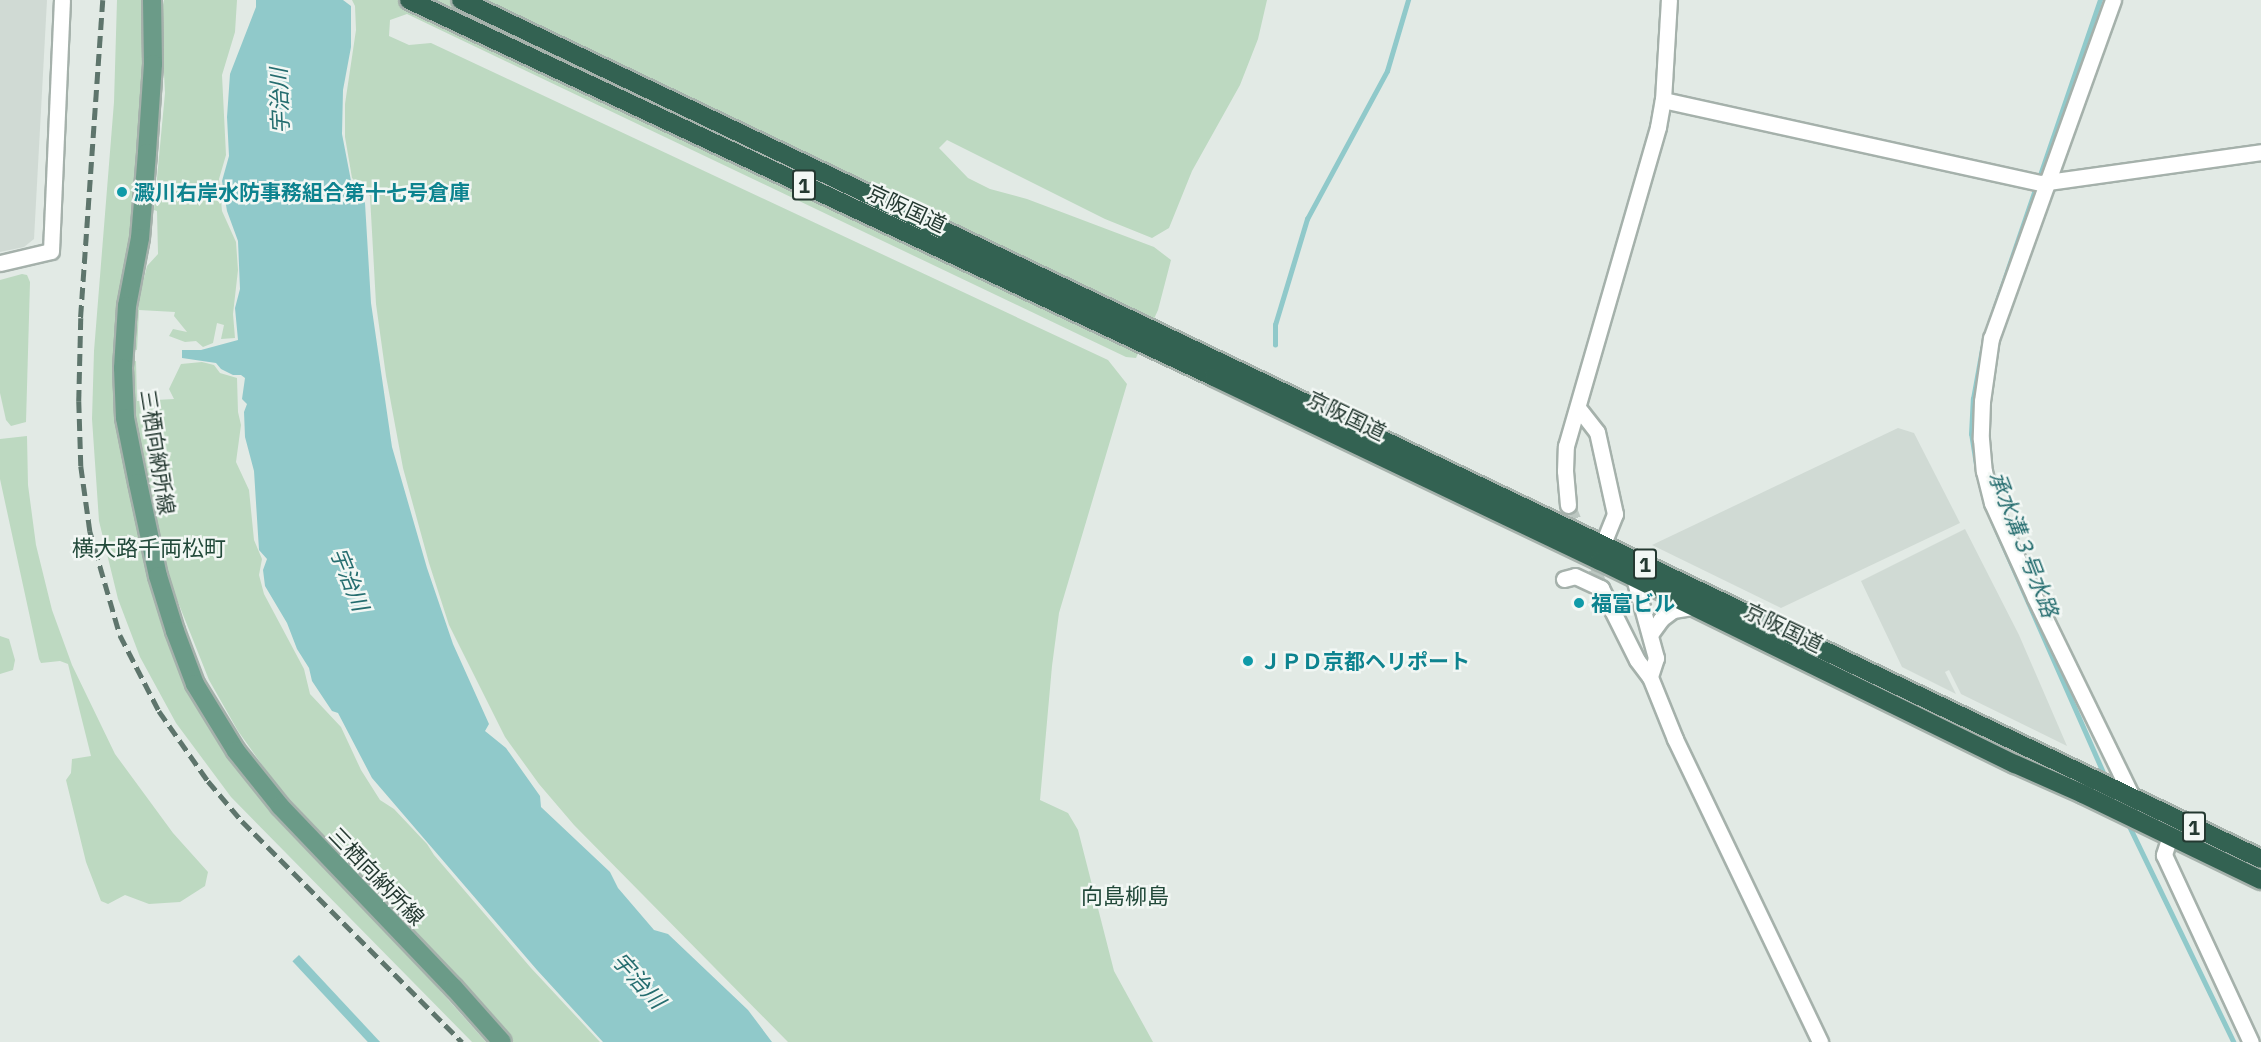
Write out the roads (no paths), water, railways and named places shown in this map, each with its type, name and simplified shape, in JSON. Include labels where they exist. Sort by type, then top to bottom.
[{"type":"highway","name":"京阪国道","points":[[409,0],[1199,370],[1634,578],[2015,765],[2092,798],[2261,880]]},
{"type":"highway","name":"京阪国道","points":[[461,0],[1206,353],[2261,859]]},
{"type":"main road","name":"三栖向納所線","points":[[152,0],[153,64],[147,153],[140,238],[127,306],[123,378],[125,418],[138,483],[158,576],[175,631],[195,684],[236,751],[279,806],[454,988],[502,1042]]},
{"type":"street","points":[[0,263],[51,251],[62,0]]},
{"type":"street","points":[[1568,506],[1565,471],[1566,446],[1579,409],[1640,194],[1663,100],[1669,0]]},
{"type":"street","points":[[2113,0],[2045,182],[1989,347],[1982,401],[1984,471],[1992,503],[2130,797]]},
{"type":"street","points":[[1663,100],[2018,179],[2045,182],[2261,152]]},
{"type":"street","points":[[1579,409],[1597,432],[1615,514],[1603,543]]},
{"type":"street","points":[[1564,579],[1575,576],[1601,588],[1636,660],[1650,677],[1674,739],[1820,1042]]},
{"type":"street","points":[[1634,578],[1652,633],[1656,658],[1650,677]]},
{"type":"street","points":[[1652,633],[1661,620],[1673,610],[1692,607]]},
{"type":"street","points":[[2170,836],[2164,855],[2251,1042]]},
{"type":"water","name":"宇治川","points":[[256,0],[343,0],[351,6],[351,47],[343,90],[342,134],[352,186],[365,203],[371,303],[392,447],[427,568],[453,644],[489,724],[485,731],[506,748],[540,796],[541,807],[610,872],[618,888],[654,930],[668,934],[748,1010],[772,1042],[603,1042],[537,970],[372,778],[338,713],[332,711],[312,681],[309,668],[297,649],[287,623],[265,586],[263,570],[267,559],[259,550],[254,471],[245,437],[244,412],[247,404],[242,399],[245,378],[221,369],[216,363],[182,358],[182,350],[201,350],[238,340],[235,308],[240,289],[238,241],[227,211],[222,181],[229,156],[227,117],[230,74],[256,7]]},
{"type":"water","points":[[299,955],[380,1042],[368,1042],[292,961]]},
{"type":"waterway","points":[[1275,345],[1275,325],[1307,219],[1387,71],[1408,0]]},
{"type":"waterway","name":"承水溝３号水路","points":[[1989,324],[2100,0]]},
{"type":"waterway","name":"承水溝３号水路","points":[[1977,471],[1971,434],[1973,399],[1982,349]]},
{"type":"waterway","name":"承水溝３号水路","points":[[1993,522],[2106,778]]},
{"type":"waterway","name":"承水溝３号水路","points":[[2128,823],[2234,1042]]},
{"type":"tunnel","points":[[1568,505],[1601,588]]},
{"type":"railway","points":[[103,0],[81,318],[79,401],[81,466],[90,531],[120,635],[159,711],[208,781],[242,821],[462,1042]]},
{"type":"place","name":"澱川右岸水防事務組合第十七号倉庫","points":[[122,192]]},
{"type":"place","name":"福富ビル","points":[[1579,603]]},
{"type":"place","name":"ＪＰＤ京都ヘリポート","points":[[1248,661]]},
{"type":"district","name":"横大路千両松町","points":[[149,548]]},
{"type":"district","name":"向島柳島","points":[[1125,896]]}]
